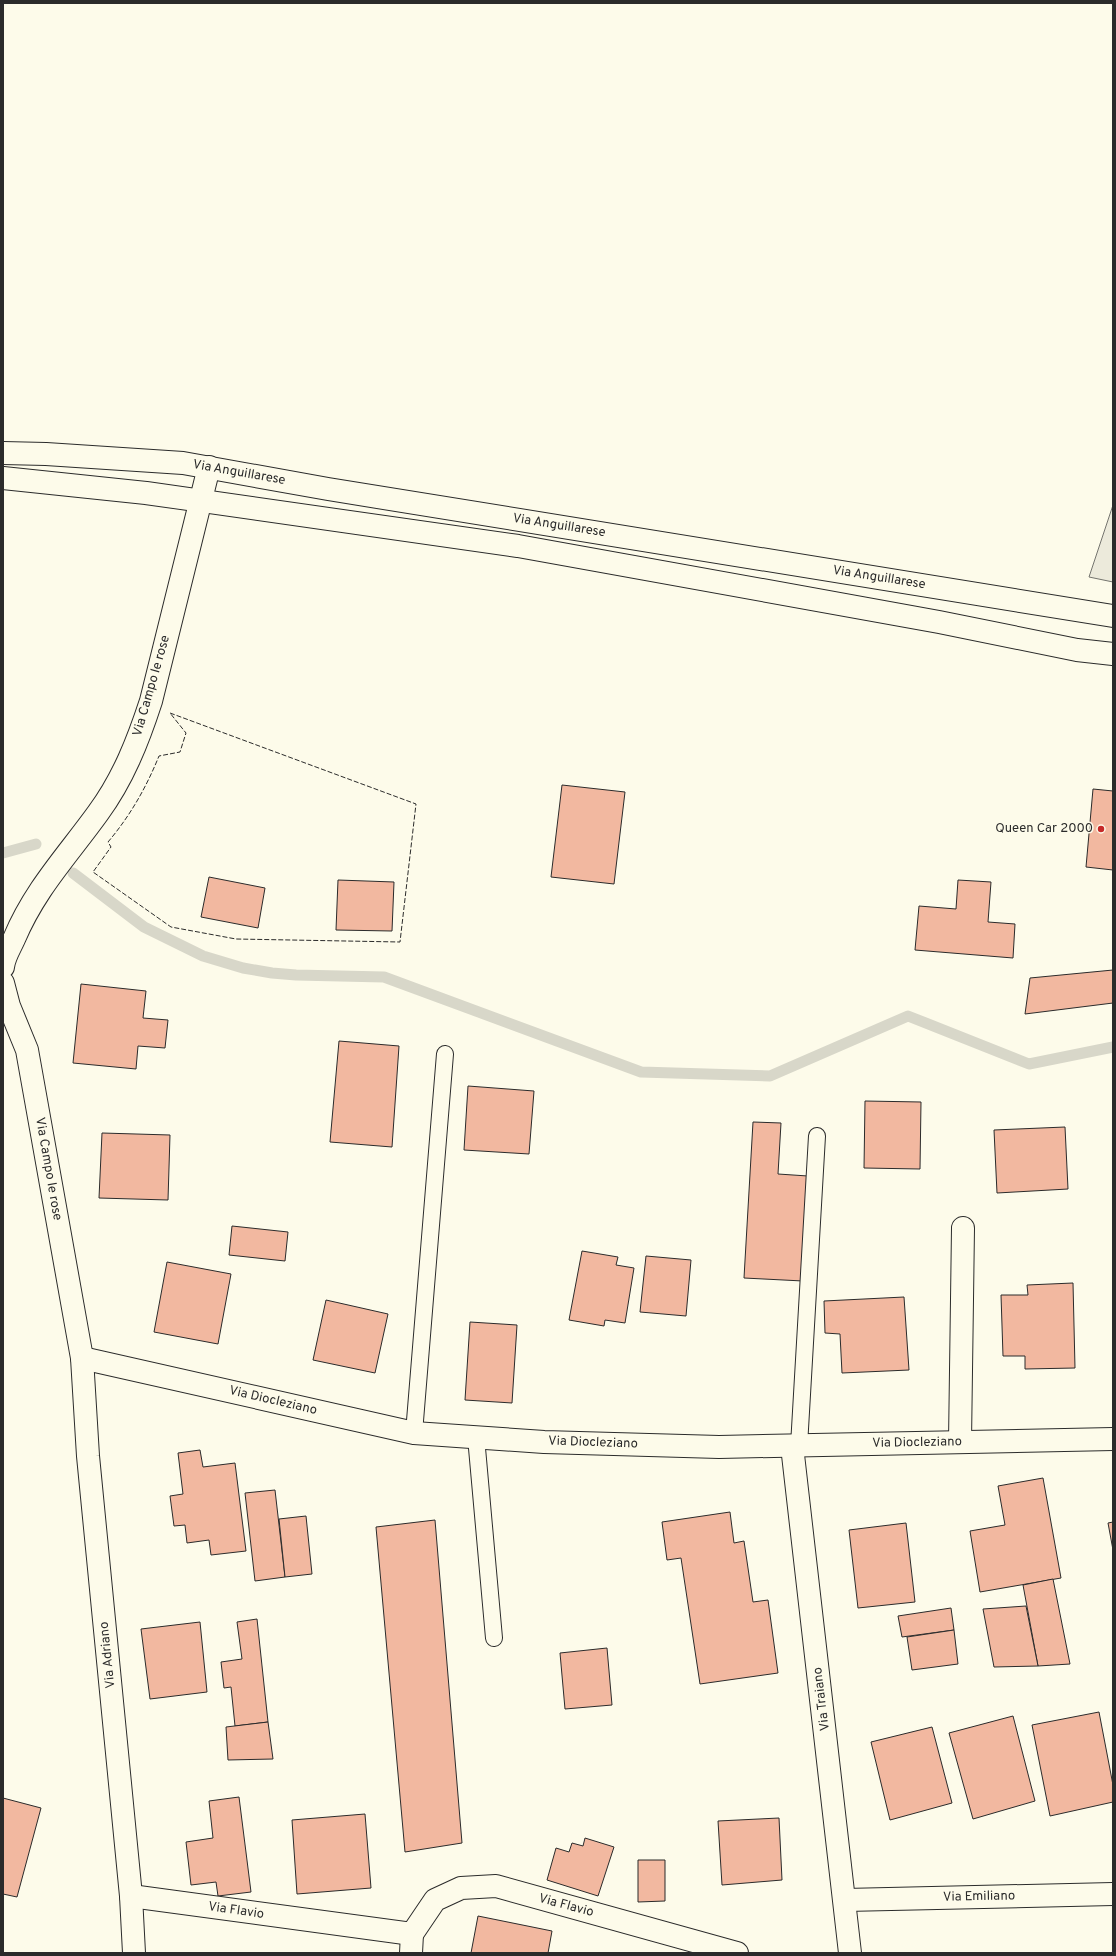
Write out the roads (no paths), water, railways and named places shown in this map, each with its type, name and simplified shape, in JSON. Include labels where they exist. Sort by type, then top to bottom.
[{"type":"street","name":"Via Anguillarese","points":[[3,454],[46,454],[183,463],[328,489],[1113,616]]},
{"type":"street","name":"Via Campo le rose","points":[[5,955],[30,904],[42,885],[98,813],[126,766],[140,733],[151,701],[209,468]]},
{"type":"street","points":[[3,478],[146,493],[518,546],[938,622],[1077,650],[1113,654]]},
{"type":"street","name":"Via Campo le rose","points":[[3,984],[27,1050],[82,1358]]},
{"type":"street","points":[[960,1442],[963,1228]]},
{"type":"street","name":"Via Diocleziano","points":[[82,1358],[414,1433],[544,1442],[719,1447],[1113,1439]]},
{"type":"street","name":"Via Adriano","points":[[82,1358],[88,1456],[131,1896],[134,1953]]},
{"type":"street","name":"Via Traiano","points":[[795,1446],[850,1953]]},
{"type":"street","name":"Via Flavio","points":[[131,1896],[411,1944],[435,1900],[461,1888],[496,1886],[737,1953]]},
{"type":"street","name":"Via Emiliano","points":[[845,1900],[1113,1894]]},
{"type":"lane","points":[[414,1433],[445,1054]]},
{"type":"lane","points":[[795,1446],[817,1136]]},
{"type":"lane","points":[[476,1437],[494,1638]]},
{"type":"waterway","points":[[3,853],[36,844]]},
{"type":"waterway","points":[[73,873],[144,927],[203,956],[243,968],[272,973],[384,977],[641,1072],[770,1076],[908,1016],[1029,1064],[1113,1047]]},
{"type":"place","name":"Queen Car 2000","points":[[1101,829]]}]
